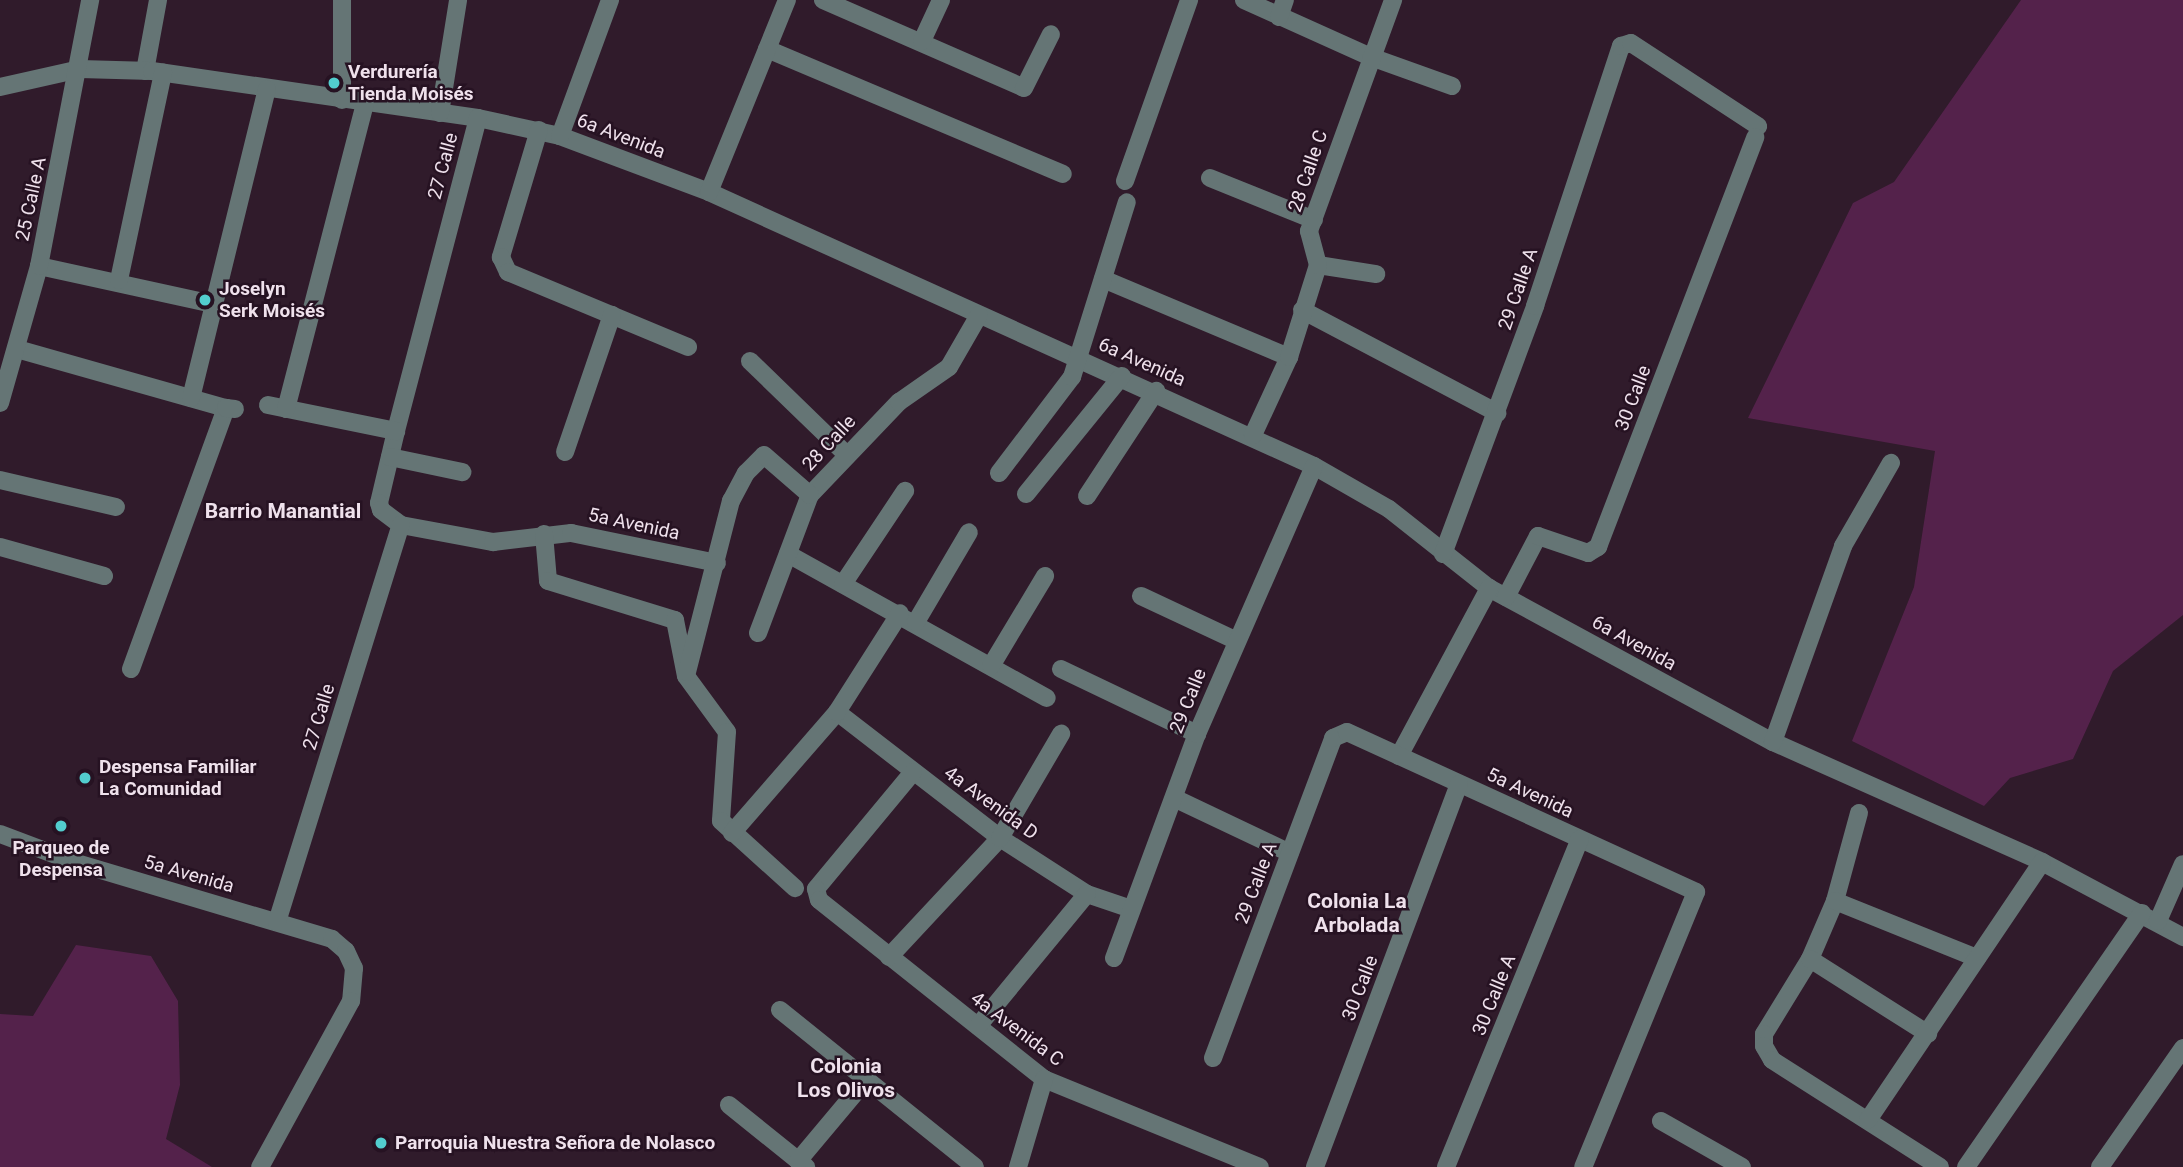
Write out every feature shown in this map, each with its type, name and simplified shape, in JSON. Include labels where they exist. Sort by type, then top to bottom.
[{"type":"street","name":"25 Calle A","points":[[0,403],[18,349],[39,265],[80,69],[90,0]]},
{"type":"street","points":[[145,71],[158,0]]},
{"type":"street","points":[[342,0],[342,100]]},
{"type":"street","name":"27 Calle","points":[[440,113],[458,0]]},
{"type":"street","points":[[561,136],[610,0]]},
{"type":"street","points":[[709,192],[787,0]]},
{"type":"street","points":[[823,0],[922,41],[1024,88],[1051,34]]},
{"type":"street","points":[[922,41],[941,0]]},
{"type":"street","points":[[1125,181],[1189,0]]},
{"type":"street","points":[[1244,0],[1282,8],[1371,57],[1452,86]]},
{"type":"street","name":"28 Calle C","points":[[1318,265],[1309,236],[1393,0]]},
{"type":"street","name":"29 Calle A","points":[[1443,554],[1497,413],[1621,46],[1631,43],[1757,131]]},
{"type":"street","points":[[767,50],[1063,174]]},
{"type":"street","name":"6a Avenida","points":[[0,87],[80,69],[145,71],[478,118],[561,136],[709,192],[979,315],[1253,435],[1390,509],[1443,554],[1489,588],[1773,742],[2042,862],[2158,921],[2183,937]]},
{"type":"street","points":[[119,280],[163,73]]},
{"type":"street","points":[[191,398],[267,89]]},
{"type":"street","points":[[286,409],[365,103]]},
{"type":"street","name":"27 Calle","points":[[381,510],[396,431],[478,118]]},
{"type":"street","points":[[539,130],[501,257],[508,272],[688,347]]},
{"type":"street","name":"30 Calle","points":[[1506,597],[1538,536],[1588,553],[1598,548],[1757,131]]},
{"type":"street","points":[[1210,178],[1314,220]]},
{"type":"street","points":[[999,473],[1072,377],[1075,356],[1127,202]]},
{"type":"street","points":[[39,265],[119,280],[213,304]]},
{"type":"street","points":[[1253,435],[1289,356],[1318,265],[1376,274]]},
{"type":"street","points":[[1103,279],[1289,356]]},
{"type":"street","points":[[1303,310],[1497,413]]},
{"type":"street","points":[[565,452],[612,315]]},
{"type":"street","name":"28 Calle","points":[[758,633],[810,495],[845,453],[899,402],[948,368],[979,315]]},
{"type":"street","points":[[18,349],[231,409],[131,669]]},
{"type":"street","points":[[750,361],[845,453]]},
{"type":"street","points":[[1026,494],[1122,376]]},
{"type":"street","points":[[1087,496],[1156,391]]},
{"type":"street","points":[[268,405],[396,431]]},
{"type":"street","points":[[686,676],[734,492],[759,455],[764,455],[810,495]]},
{"type":"street","points":[[390,457],[462,472]]},
{"type":"street","points":[[1773,742],[1843,546],[1891,463]]},
{"type":"street","name":"29 Calle","points":[[1114,958],[1235,640],[1314,466]]},
{"type":"street","points":[[0,480],[116,507]]},
{"type":"street","points":[[843,584],[905,491]]},
{"type":"street","name":"5a Avenida","points":[[381,510],[401,525],[493,542],[544,534],[571,533],[717,563]]},
{"type":"street","name":"27 Calle","points":[[277,922],[401,525]]},
{"type":"street","points":[[916,622],[970,532]]},
{"type":"street","points":[[544,534],[545,577],[552,584],[675,620],[686,676],[727,732],[719,813],[732,833],[795,888]]},
{"type":"street","points":[[0,547],[104,576]]},
{"type":"street","points":[[788,554],[900,613],[1047,698]]},
{"type":"street","points":[[991,666],[1045,576]]},
{"type":"street","points":[[1399,757],[1489,588]]},
{"type":"street","points":[[1141,596],[1235,640]]},
{"type":"street","points":[[732,833],[837,712],[900,613]]},
{"type":"street","points":[[1062,669],[1197,734]]},
{"type":"street","name":"4a Avenida D","points":[[837,712],[1000,838],[1087,894],[1131,909]]},
{"type":"street","name":"29 Calle A","points":[[1213,1058],[1334,738],[1347,732]]},
{"type":"street","name":"5a Avenida","points":[[1347,732],[1696,892],[1583,1167]]},
{"type":"street","points":[[889,957],[1000,838],[1061,734]]},
{"type":"street","name":"4a Avenida C","points":[[913,772],[816,889],[816,895],[889,957],[1044,1079],[1260,1167]]},
{"type":"street","name":"30 Calle","points":[[1315,1167],[1459,784]]},
{"type":"street","points":[[1174,798],[1290,853]]},
{"type":"street","points":[[1859,813],[1835,901],[1810,959],[1764,1034],[1765,1046],[1772,1060],[1940,1167]]},
{"type":"street","name":"5a Avenida","points":[[0,834],[77,863],[332,939],[346,951],[354,968],[351,1001],[260,1167]]},
{"type":"street","name":"30 Calle A","points":[[1446,1167],[1580,839]]},
{"type":"street","points":[[1868,1120],[2042,862]]},
{"type":"street","points":[[2158,921],[2183,864]]},
{"type":"street","points":[[978,1026],[1087,894]]},
{"type":"street","points":[[1835,901],[1977,958]]},
{"type":"street","points":[[1966,1167],[2141,913]]},
{"type":"street","points":[[1810,959],[1928,1034]]},
{"type":"street","points":[[779,1010],[975,1167]]},
{"type":"street","points":[[2100,1167],[2183,1048]]},
{"type":"street","points":[[1018,1167],[1044,1079]]},
{"type":"street","points":[[729,1105],[802,1164],[866,1080]]},
{"type":"street","points":[[1661,1121],[1742,1167]]},
{"type":"shaded area","points":[[2021,0],[2183,0],[2183,615],[2113,671],[2073,759],[2010,778],[1984,806],[1852,741],[1914,587],[1935,451],[1748,418],[1853,203],[1894,182]]},
{"type":"shaded area","points":[[76,945],[151,956],[178,1001],[180,1085],[166,1139],[212,1167],[0,1167],[0,1014],[33,1016]]},
{"type":"place","name":"Verdurería Tienda Moisés","points":[[334,83]]},
{"type":"place","name":"Joselyn Serk Moisés","points":[[205,300]]},
{"type":"place","name":"Despensa Familiar La Comunidad","points":[[85,778]]},
{"type":"place","name":"Parqueo de Despensa","points":[[61,826]]},
{"type":"place","name":"Parroquia Nuestra Señora de Nolasco","points":[[381,1143]]},
{"type":"district","name":"Barrio Manantial","points":[[283,511]]},
{"type":"district","name":"Colonia La Arbolada","points":[[1357,913]]},
{"type":"district","name":"Colonia Los Olivos","points":[[846,1078]]}]
